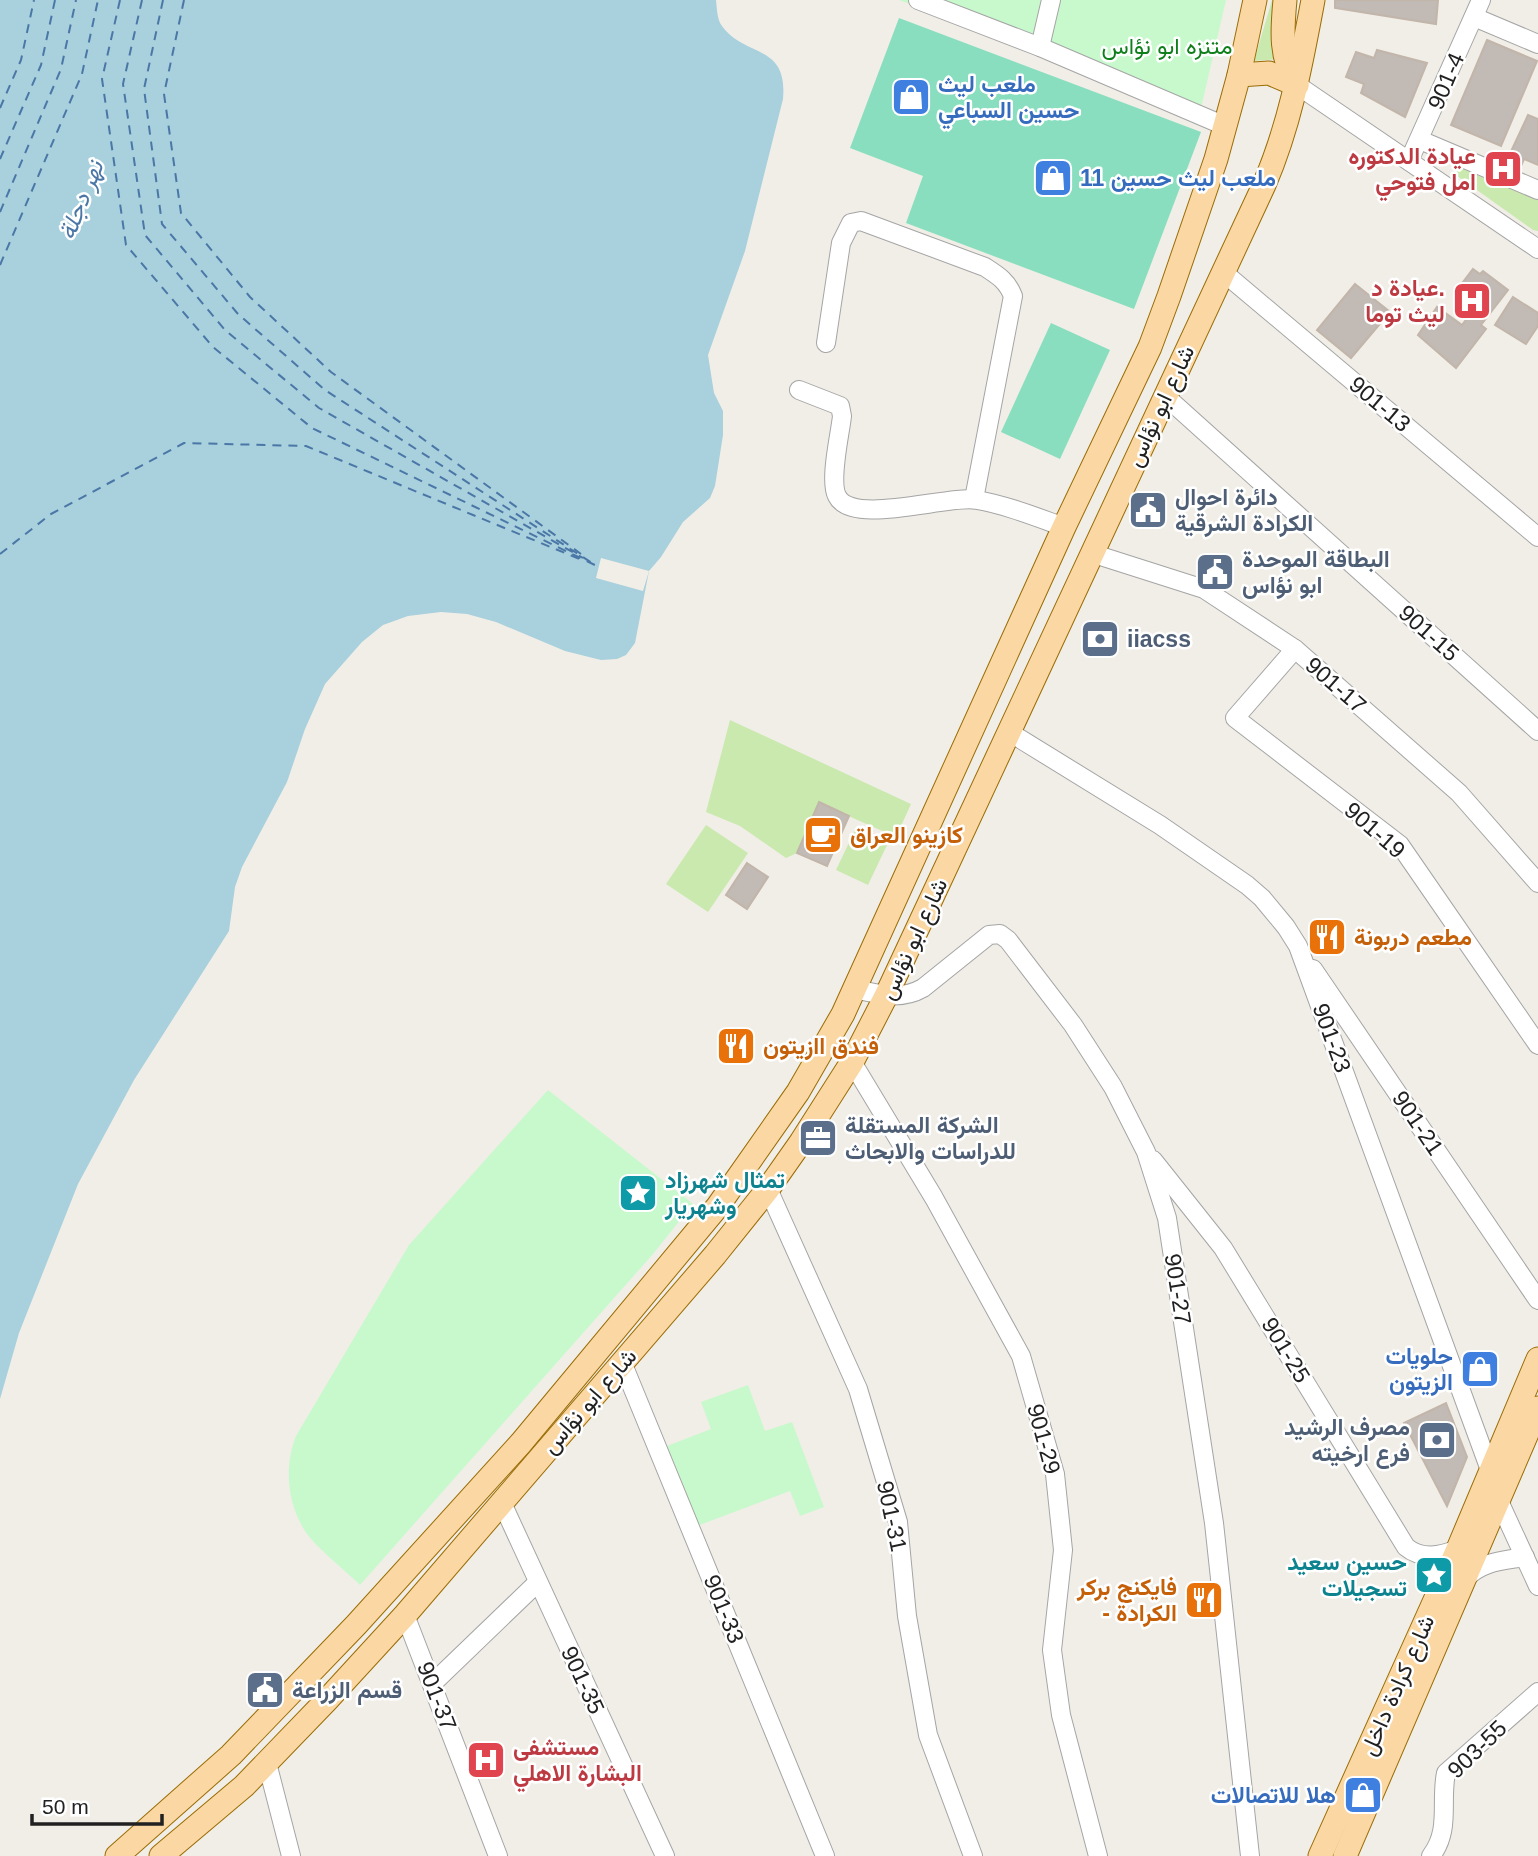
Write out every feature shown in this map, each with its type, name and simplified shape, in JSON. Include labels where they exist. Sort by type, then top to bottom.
[{"type":"main road","name":"شارع ابو نؤاس","points":[[117,1856],[230,1755],[356,1625],[521,1443],[688,1244],[746,1168],[816,1063],[854,989],[1160,321],[1216,159],[1255,0]]},
{"type":"main road","points":[[1285,0],[1282,43],[1288,67],[1297,85]]},
{"type":"main road","name":"شارع ابو نؤاس","points":[[163,1855],[210,1817],[267,1763],[405,1615],[733,1233],[801,1142],[852,1062],[887,996],[1276,157],[1297,85],[1313,0]]},
{"type":"main road","points":[[1238,75],[1269,73],[1297,85]]},
{"type":"main road","name":"شارع كرادة داخل","points":[[1320,1856],[1458,1549],[1538,1359]]},
{"type":"main road","name":"شارع كرادة داخل","points":[[1345,1856],[1538,1408]]},
{"type":"street","points":[[918,0],[1040,47],[1224,126]]},
{"type":"street","points":[[1040,47],[1051,0]]},
{"type":"street","points":[[1478,8],[1538,44]]},
{"type":"street","name":"901-4","points":[[1409,161],[1478,8]]},
{"type":"street","points":[[1297,85],[1538,249]]},
{"type":"street","points":[[1420,140],[1538,190]]},
{"type":"street","points":[[826,344],[841,243],[851,223],[860,221],[985,267],[1003,278],[1013,296],[974,499]]},
{"type":"street","name":"901-13","points":[[1223,272],[1538,537]]},
{"type":"street","points":[[799,390],[840,406],[842,416],[834,480],[836,495],[842,502],[865,510],[974,499],[1065,527]]},
{"type":"street","name":"901-15","points":[[1164,395],[1538,731]]},
{"type":"street","name":"901-17","points":[[1091,553],[1204,589],[1295,649],[1459,793],[1538,883]]},
{"type":"street","name":"901-19","points":[[1295,649],[1235,718],[1400,845],[1538,1045]]},
{"type":"street","name":"901-23","points":[[1009,732],[1160,825],[1247,885],[1278,917],[1298,946],[1490,1470]]},
{"type":"street","name":"901-27","points":[[854,989],[887,996],[911,995],[989,935],[1000,934],[1008,940],[1073,1025],[1113,1087],[1146,1152],[1167,1218],[1212,1509],[1250,1856]]},
{"type":"street","name":"901-21","points":[[1298,946],[1538,1300]]},
{"type":"street","name":"901-29","points":[[852,1062],[934,1198],[1021,1356],[1055,1474],[1063,1550],[1052,1650],[1061,1715],[1098,1856]]},
{"type":"street","name":"901-25","points":[[1146,1152],[1223,1248],[1406,1547],[1422,1555],[1432,1556],[1458,1549]]},
{"type":"street","name":"901-31","points":[[768,1189],[858,1389],[898,1522],[907,1616],[928,1735],[973,1856]]},
{"type":"street","name":"901-33","points":[[622,1362],[825,1856]]},
{"type":"street","points":[[1498,1499],[1538,1586]]},
{"type":"street","name":"901-35","points":[[502,1503],[666,1856]]},
{"type":"street","points":[[1462,1581],[1483,1564],[1525,1557]]},
{"type":"street","points":[[432,1684],[538,1581]]},
{"type":"street","name":"901-37","points":[[405,1615],[498,1856]]},
{"type":"street","name":"903-55","points":[[1437,1853],[1444,1830],[1445,1811],[1441,1793],[1446,1773],[1538,1692]]},
{"type":"street","points":[[267,1763],[291,1856]]},
{"type":"green space","name":"متنزه ابو نؤاس","points":[[899,0],[1226,0],[1201,108]]},
{"type":"green space","points":[[1272,0],[1280,0],[1280,59],[1254,61]]},
{"type":"green space","points":[[899,18],[1201,132],[1134,309],[906,223],[923,176],[850,148]]},
{"type":"green space","points":[[1461,163],[1538,200],[1538,231],[1453,173],[1454,168]]},
{"type":"green space","points":[[1051,323],[1110,350],[1060,459],[1001,432]]},
{"type":"green space","points":[[730,720],[911,804],[896,837],[819,803],[797,853],[786,858],[740,826],[706,812]]},
{"type":"green space","points":[[706,825],[748,853],[708,912],[666,884]]},
{"type":"green space","points":[[855,830],[887,845],[868,885],[836,870]]},
{"type":"green space","points":[[548,1090],[693,1204],[653,1254],[360,1585],[316,1545],[294,1509],[289,1472],[296,1436],[409,1245]]},
{"type":"green space","points":[[748,1385],[765,1431],[792,1422],[824,1507],[800,1516],[790,1491],[697,1526],[667,1446],[711,1429],[701,1402]]},
{"type":"water","name":"نهر دجلة","points":[[0,0],[716,0],[718,17],[731,36],[772,60],[779,68],[783,81],[783,99],[745,251],[708,355],[714,393],[723,411],[723,435],[715,486],[710,498],[683,522],[649,571],[635,643],[626,655],[617,659],[601,660],[565,651],[496,622],[467,614],[441,612],[408,616],[383,625],[362,642],[325,684],[305,729],[287,782],[242,867],[235,887],[229,931],[134,1080],[78,1184],[19,1333],[0,1399]]},
{"type":"pier","points":[[601,558],[649,571],[643,591],[596,578]]},
{"type":"building","points":[[1335,0],[1438,0],[1436,24],[1335,8]]},
{"type":"building","points":[[1487,40],[1537,61],[1501,146],[1451,125]]},
{"type":"building","points":[[1377,50],[1427,63],[1405,117],[1361,93],[1364,84],[1346,77],[1356,52],[1374,58]]},
{"type":"building","points":[[1528,115],[1538,119],[1538,165],[1524,159],[1521,166],[1507,160]]},
{"type":"building","points":[[1473,269],[1480,274],[1483,271],[1508,290],[1481,325],[1486,329],[1456,368],[1418,335],[1437,307],[1462,325],[1468,317],[1463,313],[1467,307],[1458,301],[1466,290],[1460,286]]},
{"type":"building","points":[[1355,284],[1390,312],[1351,358],[1317,330]]},
{"type":"building","points":[[1513,297],[1538,313],[1538,326],[1526,344],[1495,325]]},
{"type":"building","points":[[819,802],[849,816],[827,866],[797,853]]},
{"type":"building","points":[[747,863],[768,877],[747,909],[726,895]]},
{"type":"building","name":"مصرف الرشيد فرع ارخيته","points":[[1446,1403],[1467,1457],[1447,1506],[1404,1423]]},
{"type":"ferry route","points":[[0,108],[21,60],[34,0]]},
{"type":"ferry route","points":[[0,159],[41,65],[55,0]]},
{"type":"ferry route","points":[[0,212],[61,69],[76,0]]},
{"type":"ferry route","points":[[0,265],[82,74],[98,0]]},
{"type":"ferry route","points":[[120,0],[102,79],[126,245],[213,347],[312,428],[599,567]]},
{"type":"ferry route","points":[[142,0],[123,84],[145,235],[225,330],[319,408],[583,558]]},
{"type":"ferry route","points":[[163,0],[144,89],[162,224],[238,314],[325,390],[592,563]]},
{"type":"ferry route","points":[[184,0],[164,94],[181,213],[250,297],[331,372],[581,554]]},
{"type":"ferry route","points":[[0,554],[51,514],[184,443],[306,446],[582,560]]},
{"type":"place","name":"ملعب ليث حسين السباعي","points":[[911,97]]},
{"type":"place","name":"عيادة الدكتوره امل فتوحي","points":[[1503,169]]},
{"type":"place","name":"ملعب ليث حسين 11","points":[[1053,178]]},
{"type":"place","name":"عيادة د. ليث توما","points":[[1472,301]]},
{"type":"place","name":"دائرة احوال الكرادة الشرقية","points":[[1148,510]]},
{"type":"place","name":"البطاقة الموحدة ابو نؤاس","points":[[1215,572]]},
{"type":"place","name":"iiacss","points":[[1100,639]]},
{"type":"place","name":"كازينو العراق","points":[[823,835]]},
{"type":"place","name":"مطعم دربونة","points":[[1327,937]]},
{"type":"place","name":"فندق اازيتون","points":[[736,1046]]},
{"type":"place","name":"الشركة المستقلة للدراسات والابحاث","points":[[818,1138]]},
{"type":"place","name":"تمثال شهرزاد وشهريار","points":[[638,1193]]},
{"type":"place","name":"حلويات الزيتون","points":[[1480,1369]]},
{"type":"place","name":"مصرف الرشيد فرع ارخيته","points":[[1437,1440]]},
{"type":"place","name":"حسين سعيد تسجيلات","points":[[1434,1575]]},
{"type":"place","name":"فايكنج بركر - الكرادة","points":[[1204,1600]]},
{"type":"place","name":"قسم الزراعة","points":[[265,1690]]},
{"type":"place","name":"مستشفى البشارة الاهلي","points":[[486,1760]]},
{"type":"place","name":"هلا للاتصالات","points":[[1363,1795]]}]
